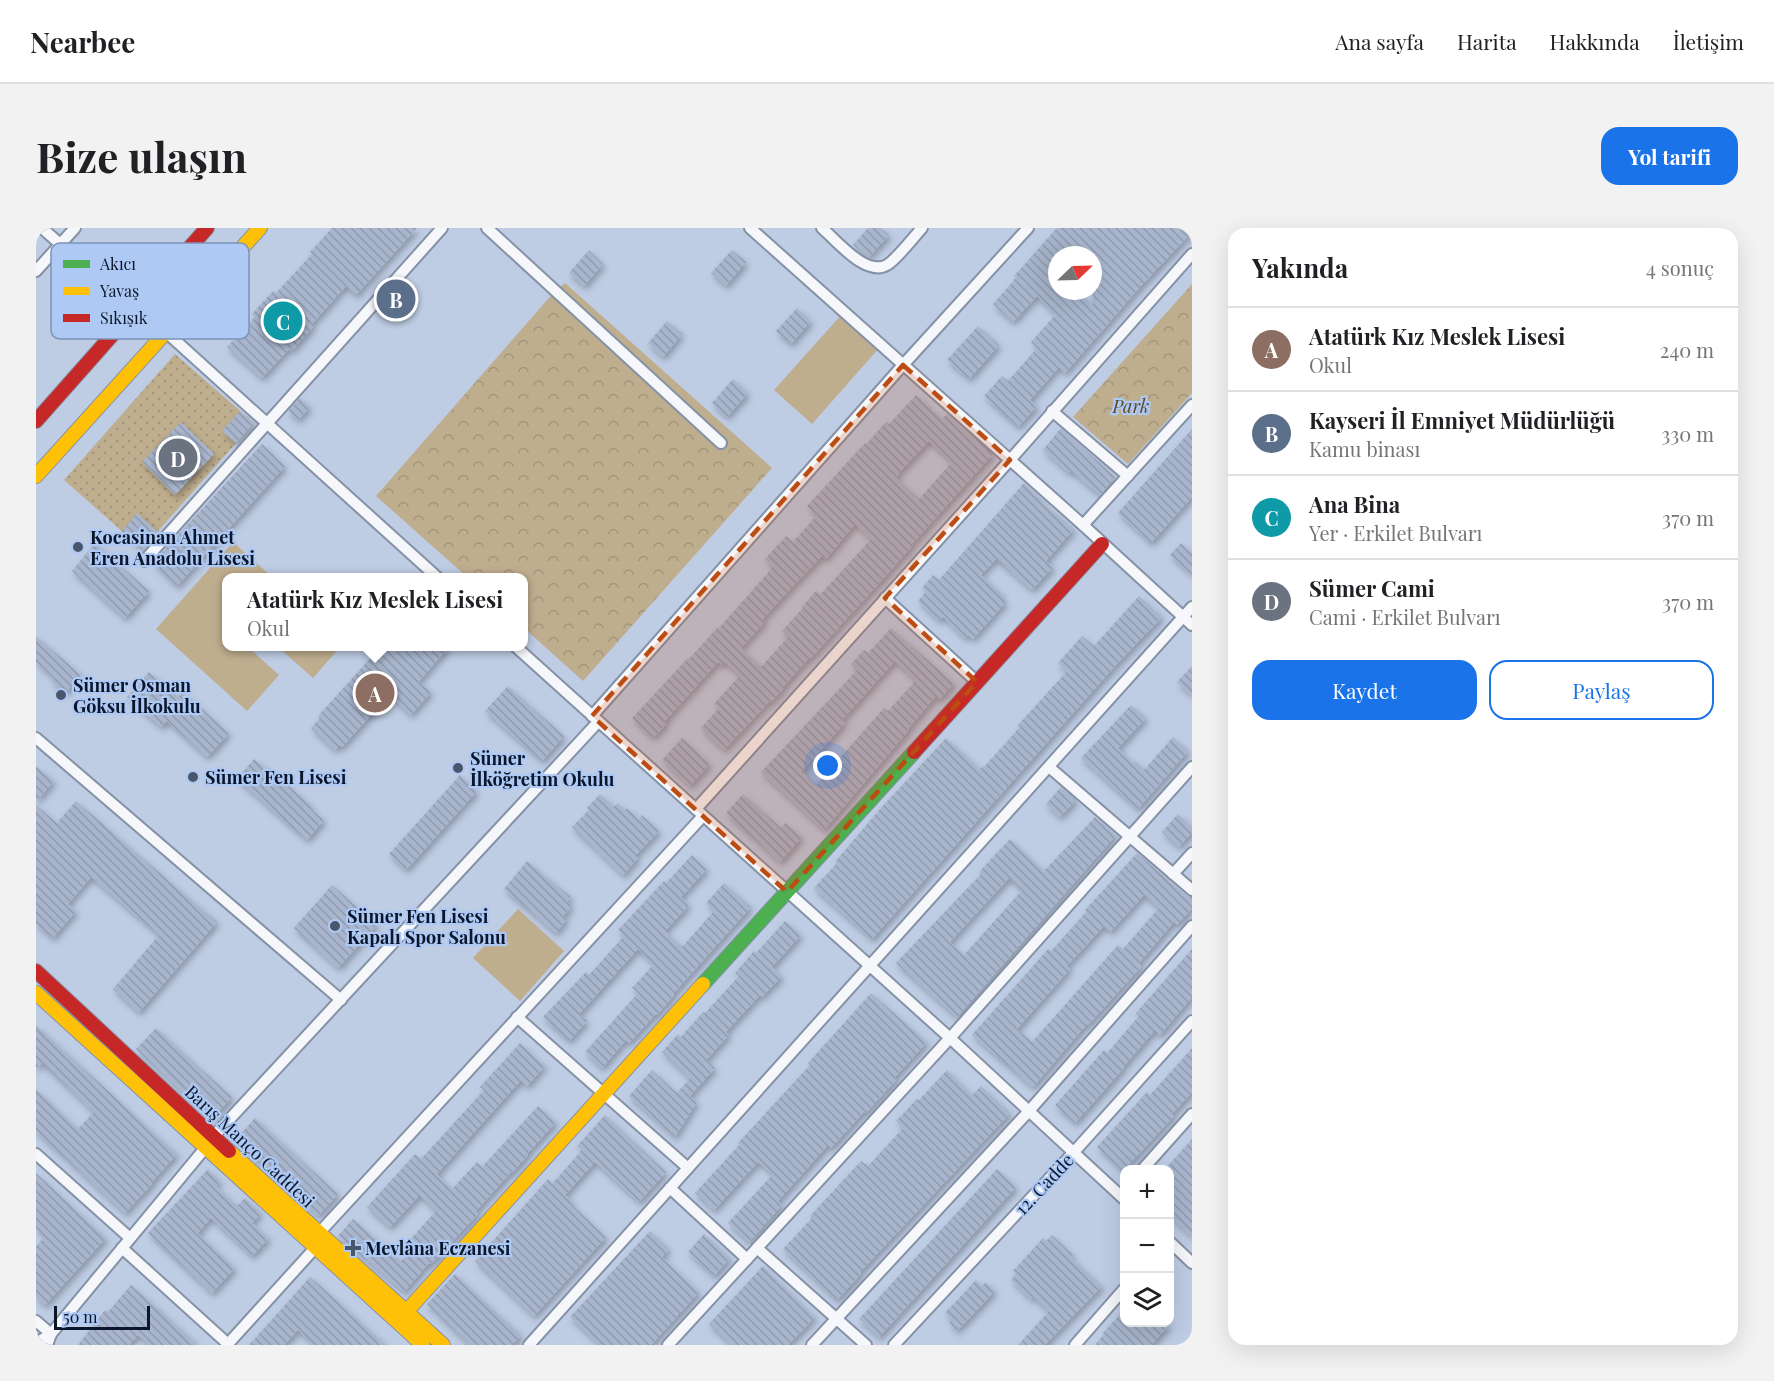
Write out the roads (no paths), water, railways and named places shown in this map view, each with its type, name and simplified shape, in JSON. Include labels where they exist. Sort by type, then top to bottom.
[{"type":"street","points":[[42,228],[59,243]]},
{"type":"street","points":[[61,243],[75,228]]},
{"type":"street","points":[[194,243],[207,228]]},
{"type":"street","points":[[246,243],[260,228]]},
{"type":"street","points":[[144,561],[442,228]]},
{"type":"street","points":[[487,228],[721,443]]},
{"type":"street","points":[[750,228],[1192,625]]},
{"type":"street","points":[[822,228],[863,264],[877,268],[891,262],[922,228]]},
{"type":"street","points":[[36,1342],[49,1340],[210,1142],[595,719],[903,365],[1028,228]]},
{"type":"street","points":[[36,271],[51,254]]},
{"type":"street","points":[[319,1233],[517,1017],[885,598],[1192,254]]},
{"type":"street","points":[[36,421],[109,339]]},
{"type":"street","points":[[36,476],[159,339]]},
{"type":"street","points":[[173,339],[432,573]]},
{"type":"street","points":[[1083,525],[1192,405]]},
{"type":"street","points":[[1052,411],[1128,476]]},
{"type":"street","points":[[406,1312],[1102,544]]},
{"type":"street","points":[[885,598],[977,682]]},
{"type":"street","points":[[529,1345],[1192,607]]},
{"type":"street","points":[[520,651],[1120,1191]]},
{"type":"street","points":[[36,738],[340,1000]]},
{"type":"street","points":[[1049,767],[1192,890]]},
{"type":"street","points":[[669,1345],[950,1038],[1192,767]]},
{"type":"street","points":[[1173,874],[1192,853]]},
{"type":"street","points":[[812,1345],[1029,1111],[1192,927]]},
{"type":"street","name":"Barış Manço Caddesi","points":[[36,971],[315,1248],[423,1345]]},
{"type":"street","name":"Barış Manço Caddesi","points":[[36,993],[319,1233],[443,1345]]},
{"type":"street","points":[[517,1017],[687,1168]]},
{"type":"street","name":"12. Cadde","points":[[894,1345],[1074,1152],[1192,1021]]},
{"type":"street","points":[[1146,1165],[1192,1114]]},
{"type":"street","points":[[36,1154],[130,1238]]},
{"type":"street","points":[[670,1188],[747,1259]]},
{"type":"street","points":[[1174,1246],[1192,1263]]},
{"type":"street","points":[[122,1248],[228,1344],[315,1248]]},
{"type":"street","points":[[757,1248],[866,1345]]},
{"type":"street","points":[[1075,1345],[1120,1295]]},
{"type":"street","points":[[36,1321],[49,1340]]},
{"type":"place","name":"Kayseri İl Emniyet Müdürlüğü","points":[[396,299]]},
{"type":"place","name":"Ana Bina","points":[[283,321]]},
{"type":"place","name":"Sümer Cami","points":[[178,458]]},
{"type":"place","name":"Kocasinan Ahmet Eren Anadolu Lisesi","points":[[78,547]]},
{"type":"place","name":"Atatürk Kız Meslek Lisesi","points":[[375,693]]},
{"type":"place","name":"Sümer Osman Göksu İlkokulu","points":[[61,695]]},
{"type":"place","name":"Sümer İlköğretim Okulu","points":[[458,768]]},
{"type":"place","name":"Sümer Fen Lisesi","points":[[193,777]]},
{"type":"place","name":"Sümer Fen Lisesi Kapalı Spor Salonu","points":[[335,926]]},
{"type":"place","name":"Mevlâna Eczanesi","points":[[353,1248]]},
{"type":"park label","name":"Park","points":[[1131,406]]}]
